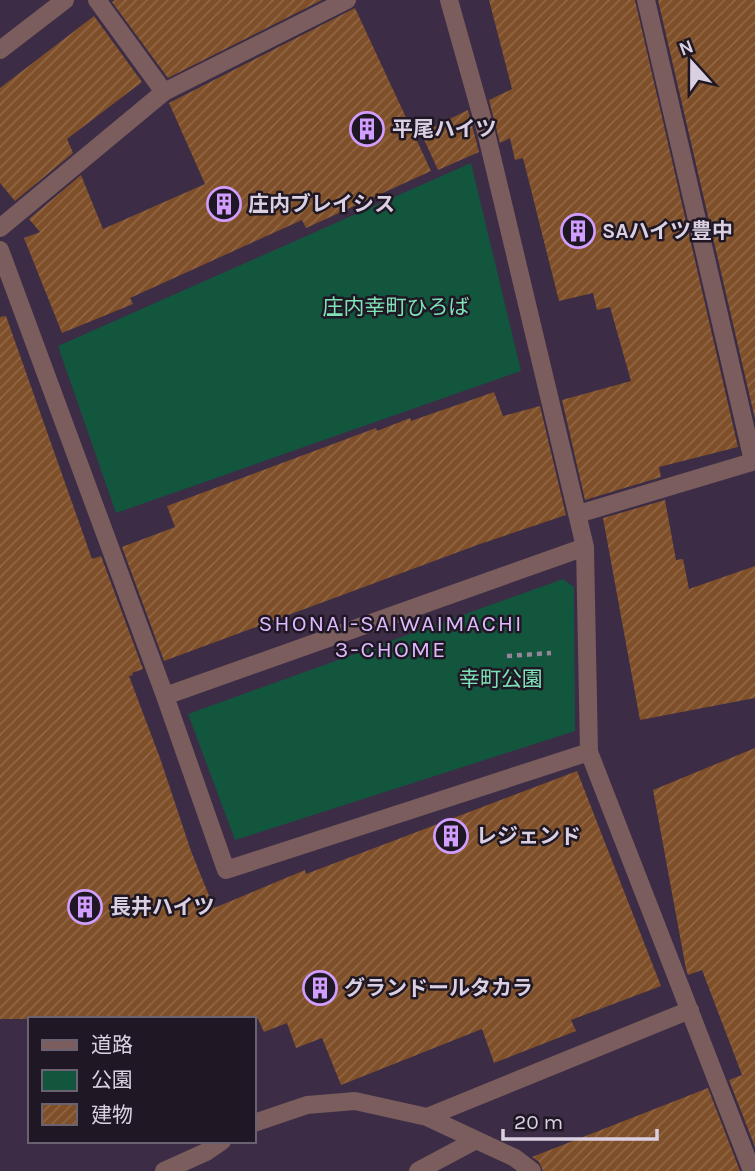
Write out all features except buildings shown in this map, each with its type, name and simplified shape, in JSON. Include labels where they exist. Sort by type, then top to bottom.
[{"type":"street","points":[[0,50],[65,0]]},
{"type":"street","points":[[97,0],[164,92]]},
{"type":"street","points":[[0,228],[164,92],[347,0]]},
{"type":"street","points":[[449,0],[485,128],[585,547],[589,752],[752,1171]]},
{"type":"street","points":[[578,514],[754,461],[646,0]]},
{"type":"street","points":[[0,250],[226,870],[589,752]]},
{"type":"street","points":[[164,696],[585,547]]},
{"type":"street","points":[[428,1117],[690,1010]]},
{"type":"street","points":[[256,1122],[307,1105],[355,1101],[428,1117],[515,1158],[532,1171]]},
{"type":"street","points":[[418,1171],[476,1140]]},
{"type":"street","points":[[164,1171],[219,1143]]},
{"type":"path","points":[[507,656],[587,649]]},
{"type":"green space","name":"庄内幸町ひろば","points":[[471,163],[521,371],[116,513],[58,346]]},
{"type":"green space","name":"幸町公園","points":[[563,579],[574,587],[575,731],[235,840],[188,714]]},
{"type":"place","name":"平尾ハイツ","points":[[367,129]]},
{"type":"place","name":"庄内ブレイシス","points":[[224,204]]},
{"type":"place","name":"SAハイツ豊中","points":[[578,231]]},
{"type":"place","name":"レジェンド","points":[[451,836]]},
{"type":"place","name":"長井ハイツ","points":[[85,907]]},
{"type":"place","name":"グランドールタカラ","points":[[320,988]]},
{"type":"district","name":"SHONAI-SAIWAIMACHI 3-CHOME","points":[[391,636]]}]
